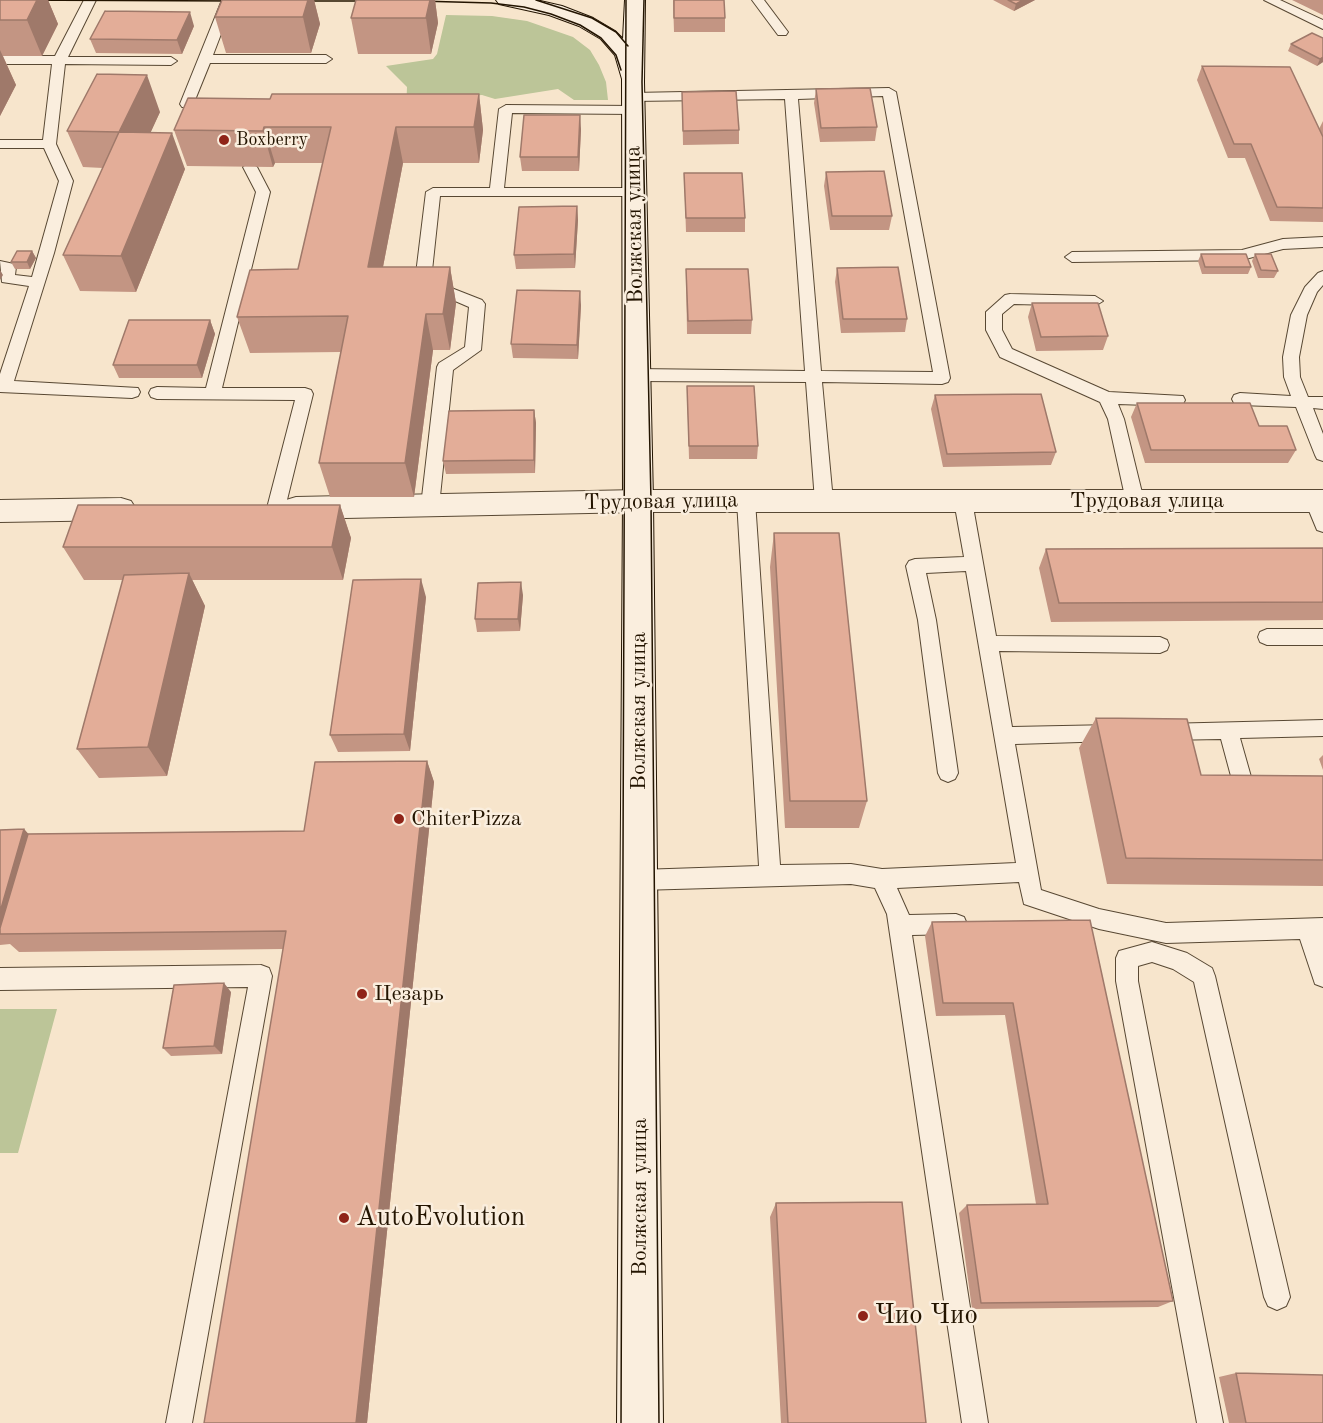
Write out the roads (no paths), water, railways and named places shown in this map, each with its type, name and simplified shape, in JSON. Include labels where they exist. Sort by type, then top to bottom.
[{"type":"street","points":[[506,0],[555,10],[586,22],[608,35],[625,53],[633,96]]},
{"type":"street","name":"Волжская улица","points":[[635,0],[633,96],[638,501],[640,1423]]},
{"type":"street","name":"Трудовая улица","points":[[265,508],[638,501],[1135,501],[1320,509]]},
{"type":"street","points":[[0,511],[150,509]]},
{"type":"lane","points":[[90,0],[59,61],[49,144],[66,181],[42,252],[37,282],[2,386],[132,392]]},
{"type":"lane","points":[[222,104],[187,104],[228,0]]},
{"type":"lane","points":[[758,0],[782,32]]},
{"type":"lane","points":[[1270,0],[1323,26]]},
{"type":"lane","points":[[205,59],[326,59]]},
{"type":"lane","points":[[0,60],[171,61]]},
{"type":"lane","points":[[497,190],[506,108],[633,96],[889,92],[942,378],[637,375]]},
{"type":"lane","points":[[791,95],[824,501]]},
{"type":"lane","points":[[0,144],[49,144]]},
{"type":"lane","points":[[212,394],[263,192],[250,167]]},
{"type":"lane","points":[[430,506],[445,367],[473,350],[477,304],[423,282],[433,192],[497,190],[634,192]]},
{"type":"lane","points":[[1072,257],[1242,255],[1283,244],[1323,242]]},
{"type":"lane","points":[[16,251],[4,266],[7,279],[37,282]]},
{"type":"lane","points":[[1323,276],[1310,290],[1299,315],[1291,357],[1292,377],[1323,455]]},
{"type":"lane","points":[[1095,301],[1010,299],[994,312],[994,330],[1006,353],[1107,398],[1177,400]]},
{"type":"lane","points":[[157,393],[305,394],[265,508]]},
{"type":"lane","points":[[1107,398],[1116,419],[1135,501]]},
{"type":"lane","points":[[1240,399],[1323,403]]},
{"type":"lane","points":[[746,501],[770,875]]},
{"type":"lane","points":[[963,501],[1032,897],[1099,919],[1166,933],[1315,928],[1323,976]]},
{"type":"lane","points":[[948,773],[927,621],[915,566],[974,564]]},
{"type":"lane","points":[[1267,637],[1323,637]]},
{"type":"lane","points":[[987,643],[1160,645]]},
{"type":"lane","points":[[1004,736],[1323,728]]},
{"type":"lane","points":[[1228,730],[1245,791]]},
{"type":"lane","points":[[639,880],[851,874],[882,879],[1028,872]]},
{"type":"lane","points":[[882,879],[898,914],[975,1423]]},
{"type":"lane","points":[[899,925],[982,924]]},
{"type":"lane","points":[[1210,1423],[1127,981],[1127,958],[1152,952],[1179,960],[1204,976],[1277,1297]]},
{"type":"lane","points":[[0,979],[261,976],[179,1423]]},
{"type":"tram line","points":[[0,0],[239,1]]},
{"type":"tram line","points":[[536,0],[592,18],[616,32],[626,43]]},
{"type":"tram line","points":[[626,0],[626,43]]},
{"type":"tram line","points":[[644,0],[642,82],[651,501],[659,1423]]},
{"type":"tram line","points":[[299,1],[374,1]]},
{"type":"tram line","points":[[419,1],[491,3],[524,7],[551,14],[580,25],[601,38],[616,55],[621,70]]},
{"type":"tram line","points":[[621,1423],[626,43]]},
{"type":"place","name":"Boxberry","points":[[224,140]]},
{"type":"place","name":"ChiterPizza","points":[[399,819]]},
{"type":"place","name":"Цезарь","points":[[362,994]]},
{"type":"place","name":"AutoEvolution","points":[[344,1218]]},
{"type":"place","name":"Чио Чио","points":[[863,1316]]}]
